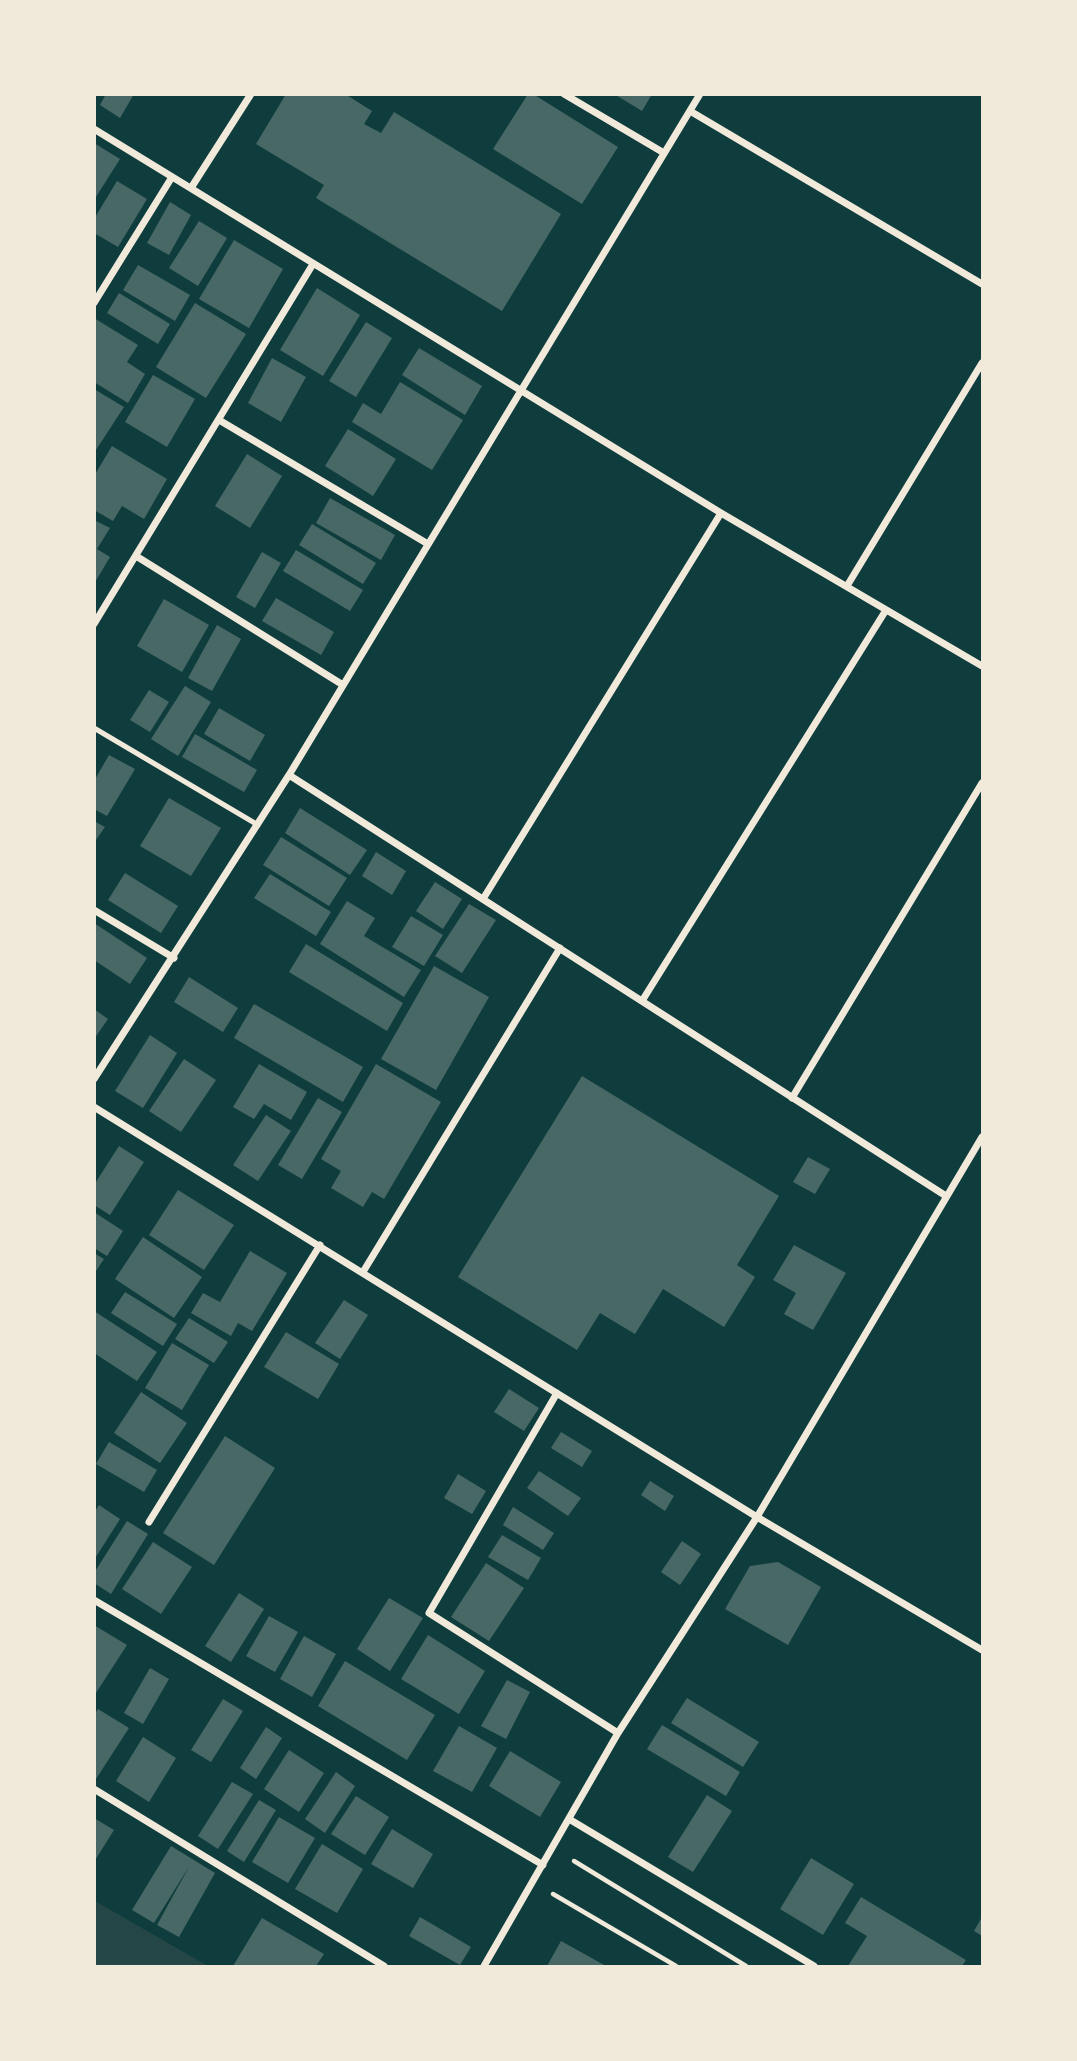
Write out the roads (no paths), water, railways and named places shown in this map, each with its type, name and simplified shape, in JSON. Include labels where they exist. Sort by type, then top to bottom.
[{"type":"street","points":[[191,188],[251,94]]},
{"type":"street","points":[[564,94],[664,153]]},
{"type":"street","points":[[94,1079],[289,775],[700,94]]},
{"type":"street","points":[[690,111],[982,284]]},
{"type":"street","points":[[94,129],[721,513],[982,666]]},
{"type":"street","points":[[94,303],[172,177]]},
{"type":"street","points":[[94,624],[313,264]]},
{"type":"street","points":[[847,586],[982,363]]},
{"type":"street","points":[[219,420],[428,544]]},
{"type":"street","points":[[483,899],[721,513]]},
{"type":"street","points":[[136,556],[343,685]]},
{"type":"street","points":[[642,1001],[886,610]]},
{"type":"street","points":[[289,775],[946,1196]]},
{"type":"street","points":[[792,1098],[982,783]]},
{"type":"street","points":[[94,910],[174,958]]},
{"type":"street","points":[[363,1272],[560,948]]},
{"type":"street","points":[[94,1107],[757,1517],[982,1650]]},
{"type":"street","points":[[484,1966],[618,1733],[757,1517],[982,1137]]},
{"type":"street","points":[[149,1522],[320,1245]]},
{"type":"street","points":[[557,1393],[429,1613],[618,1733]]},
{"type":"street","points":[[94,1600],[543,1864]]},
{"type":"street","points":[[94,1789],[384,1966]]},
{"type":"street","points":[[569,1819],[814,1966]]},
{"type":"lane","points":[[94,728],[258,825]]}]
